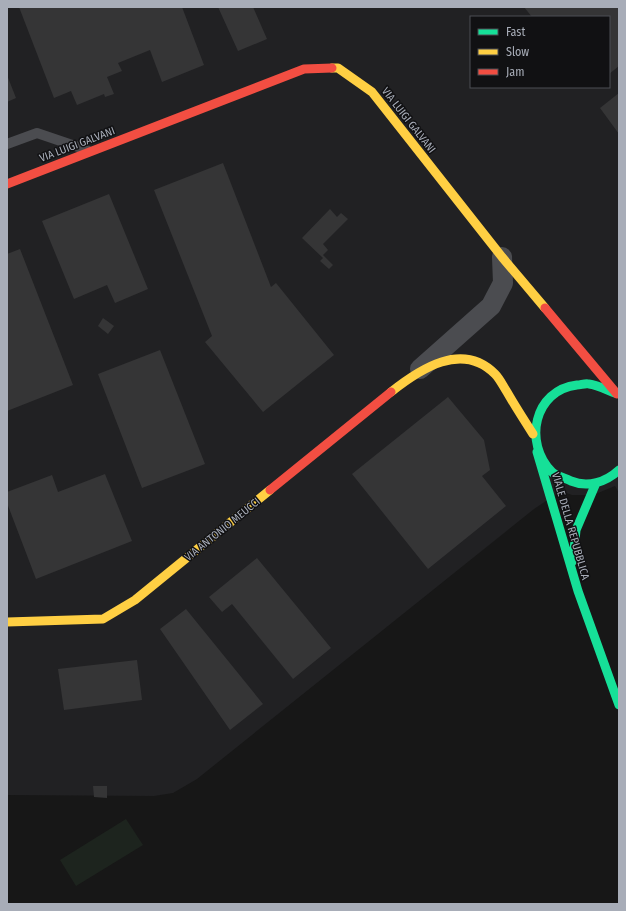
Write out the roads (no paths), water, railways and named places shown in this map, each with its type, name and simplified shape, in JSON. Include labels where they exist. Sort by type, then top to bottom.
[{"type":"main road","name":"VIA LUIGI GALVANI","points":[[7,184],[304,69],[338,68],[372,92],[502,257],[618,396]]},
{"type":"main road","name":"VIA ANTONIO MEUCCI","points":[[7,622],[103,619],[135,600],[412,375],[438,362],[452,358],[468,358],[481,362],[496,375],[534,434]]},
{"type":"main road","name":"VIALE DELLA REPUBBLICA","points":[[578,591],[537,452],[534,434],[536,418],[544,403],[555,392],[570,385],[586,383],[602,386],[618,396]]},
{"type":"main road","name":"VIALE DELLA REPUBBLICA","points":[[537,452],[544,465],[560,478],[581,484],[596,483],[617,472]]},
{"type":"main road","name":"VIALE DELLA REPUBBLICA","points":[[578,591],[573,562],[576,530],[596,483]]},
{"type":"main road","points":[[578,591],[619,705]]},
{"type":"street","name":"VIA ANTONIO MEUCCI","points":[[412,375],[491,306],[503,283],[502,257]]},
{"type":"lane","points":[[7,144],[37,132],[91,151]]}]
